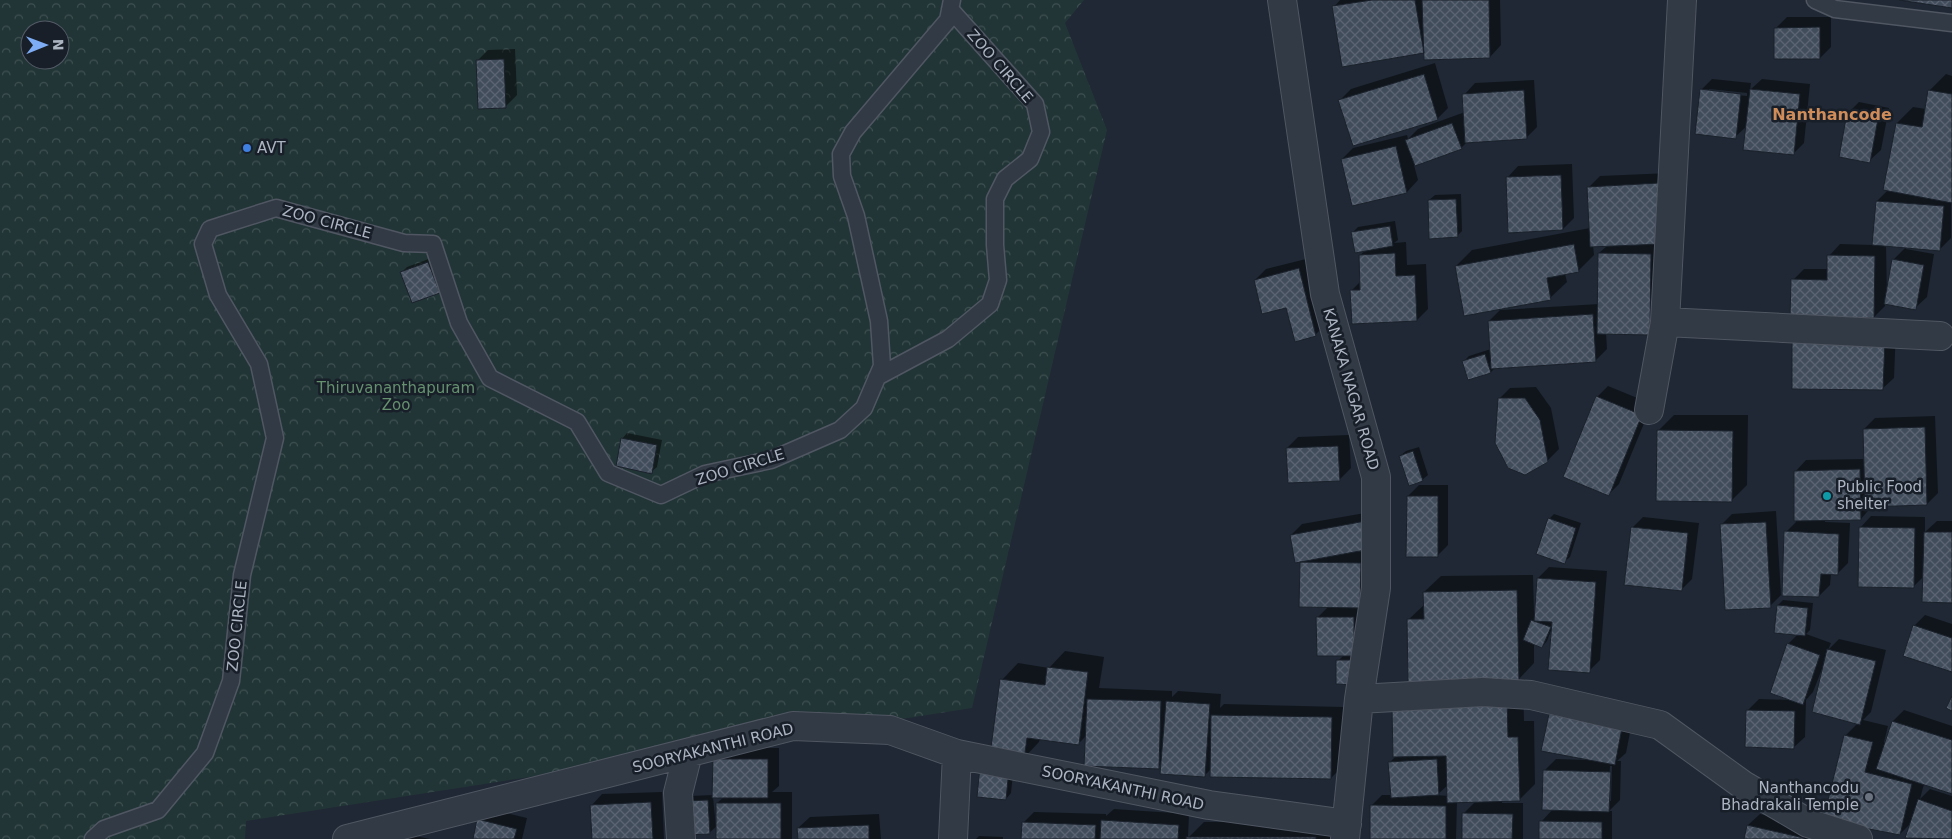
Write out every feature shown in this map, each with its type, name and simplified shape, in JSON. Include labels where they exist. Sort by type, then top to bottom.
[{"type":"street","name":"KANAKA NAGAR ROAD","points":[[1282,0],[1325,294],[1376,477],[1376,588],[1359,699],[1346,832]]},
{"type":"street","points":[[1649,410],[1665,322],[1682,0]]},
{"type":"street","points":[[1665,322],[1940,336]]},
{"type":"street","points":[[1359,699],[1484,692],[1531,696],[1660,725],[1743,785],[1808,823],[1858,839]]},
{"type":"street","name":"SOORYAKANTHI ROAD","points":[[346,839],[793,726],[890,730],[957,754],[1346,832]]},
{"type":"street","points":[[681,839],[678,793],[688,753]]},
{"type":"street","points":[[953,839],[957,754]]},
{"type":"lane","points":[[1815,0],[1835,9],[1952,24]]},
{"type":"lane","name":"ZOO CIRCLE","points":[[93,839],[104,829],[158,810],[205,753],[231,681],[242,575],[275,438],[259,364],[218,295],[203,244],[210,229],[276,208],[404,243],[433,244],[459,323],[490,378],[577,422],[608,473],[661,495],[705,474],[770,460],[840,430],[864,408],[882,366],[878,322],[856,216],[842,176],[841,154],[853,132],[948,20],[951,4]]},
{"type":"lane","name":"ZOO CIRCLE","points":[[877,377],[948,339],[990,304],[998,280],[995,245],[995,199],[1004,179],[1030,159],[1042,132],[1035,104],[951,4]]},
{"type":"green space","name":"Thiruvananthapuram Zoo","points":[[0,0],[1084,0],[1065,23],[1107,130],[972,708],[246,821],[245,839],[0,839]]},
{"type":"building","points":[[1372,0],[1415,0],[1424,53],[1342,67],[1332,6]]},
{"type":"building","points":[[1422,0],[1489,0],[1490,58],[1424,60]]},
{"type":"building","points":[[1899,0],[1952,0],[1952,8]]},
{"type":"building","points":[[1820,27],[1820,59],[1774,59],[1774,28]]},
{"type":"building","points":[[504,59],[506,108],[478,109],[476,60]]},
{"type":"building","points":[[1424,74],[1438,120],[1353,146],[1338,100]]},
{"type":"building","points":[[1700,89],[1741,94],[1736,139],[1695,134]]},
{"type":"building","points":[[1750,89],[1800,94],[1794,155],[1743,150]]},
{"type":"building","points":[[1524,90],[1527,139],[1465,143],[1462,94]]},
{"type":"building","points":[[1928,90],[1952,94],[1952,203],[1883,190],[1896,123],[1922,127]]},
{"type":"building","points":[[1847,113],[1878,119],[1870,163],[1839,157]]},
{"type":"building","points":[[1452,123],[1462,149],[1415,166],[1405,140]]},
{"type":"building","points":[[1396,146],[1407,193],[1352,206],[1341,159]]},
{"type":"building","points":[[1561,175],[1563,230],[1508,233],[1506,177]]},
{"type":"building","points":[[1659,183],[1662,244],[1590,247],[1587,187]]},
{"type":"building","points":[[1456,199],[1458,237],[1429,239],[1428,200]]},
{"type":"building","points":[[1876,201],[1944,206],[1940,251],[1872,245]]},
{"type":"building","points":[[1390,226],[1393,246],[1355,253],[1351,232]]},
{"type":"building","points":[[1574,244],[1579,272],[1547,278],[1551,300],[1464,316],[1455,266]]},
{"type":"building","points":[[1395,253],[1396,276],[1415,275],[1417,321],[1352,324],[1350,290],[1360,290],[1359,255]]},
{"type":"building","points":[[1598,253],[1651,254],[1650,335],[1597,334]]},
{"type":"building","points":[[1827,255],[1875,256],[1874,318],[1790,317],[1791,279],[1827,280]]},
{"type":"building","points":[[1892,259],[1924,265],[1916,310],[1884,304]]},
{"type":"building","points":[[428,262],[440,293],[412,303],[400,272]]},
{"type":"building","points":[[1299,268],[1316,336],[1295,342],[1286,308],[1262,314],[1254,280]]},
{"type":"building","points":[[1593,314],[1596,362],[1491,369],[1488,321]]},
{"type":"building","points":[[1792,338],[1885,339],[1883,390],[1792,389]]},
{"type":"building","points":[[1485,354],[1491,373],[1468,380],[1462,361]]},
{"type":"building","points":[[1596,396],[1642,415],[1609,496],[1563,477]]},
{"type":"building","points":[[1498,398],[1525,398],[1540,420],[1548,462],[1525,475],[1508,468],[1495,443]]},
{"type":"building","points":[[1925,427],[1927,505],[1865,507],[1863,429]]},
{"type":"building","points":[[1657,430],[1733,431],[1732,502],[1656,501]]},
{"type":"building","points":[[621,438],[657,445],[652,474],[616,466]]},
{"type":"building","points":[[1338,446],[1340,481],[1288,483],[1286,448]]},
{"type":"building","points":[[1413,451],[1423,481],[1409,486],[1399,456]]},
{"type":"building","name":"Public Food shelter","points":[[1860,469],[1861,520],[1794,521],[1794,471]]},
{"type":"building","points":[[1407,496],[1438,496],[1438,557],[1406,557]]},
{"type":"building","points":[[1548,518],[1576,528],[1565,564],[1536,554]]},
{"type":"building","points":[[1371,520],[1376,548],[1295,563],[1290,535]]},
{"type":"building","points":[[1766,522],[1771,608],[1725,610],[1720,524]]},
{"type":"building","points":[[1631,527],[1688,533],[1682,591],[1624,585]]},
{"type":"building","points":[[1859,527],[1915,528],[1914,588],[1858,587]]},
{"type":"building","points":[[1784,531],[1839,534],[1838,575],[1821,574],[1819,597],[1782,596]]},
{"type":"building","points":[[1924,532],[1952,532],[1952,603],[1922,602]]},
{"type":"building","points":[[1300,562],[1361,563],[1360,608],[1299,607]]},
{"type":"building","points":[[1537,578],[1596,582],[1590,673],[1548,670],[1552,622],[1534,621]]},
{"type":"building","points":[[1517,590],[1519,681],[1408,682],[1407,619],[1424,619],[1423,592]]},
{"type":"building","points":[[1777,605],[1808,608],[1805,636],[1774,633]]},
{"type":"building","points":[[1316,617],[1354,617],[1354,656],[1317,656]]},
{"type":"building","points":[[1531,620],[1551,627],[1542,648],[1523,640]]},
{"type":"building","points":[[1913,625],[1952,638],[1952,672],[1903,656]]},
{"type":"building","points":[[1787,643],[1820,655],[1803,705],[1770,693]]},
{"type":"building","points":[[1827,649],[1876,661],[1860,725],[1812,712]]},
{"type":"building","points":[[1336,660],[1354,660],[1354,685],[1336,684]]},
{"type":"building","points":[[1047,667],[1088,672],[1079,745],[1027,738],[1024,760],[990,755],[1000,679],[1045,685]]},
{"type":"building","points":[[1507,695],[1508,737],[1518,737],[1520,801],[1447,803],[1446,756],[1393,757],[1392,709],[1463,707],[1463,697]]},
{"type":"building","points":[[1952,696],[1952,711],[1946,708]]},
{"type":"building","points":[[1087,699],[1161,701],[1159,769],[1084,766]]},
{"type":"building","points":[[1166,701],[1210,704],[1205,777],[1160,774]]},
{"type":"building","points":[[1746,710],[1795,711],[1794,749],[1745,747]]},
{"type":"building","points":[[1549,714],[1622,728],[1615,765],[1541,751]]},
{"type":"building","points":[[1211,715],[1332,717],[1331,779],[1210,777]]},
{"type":"building","points":[[1892,721],[1952,740],[1952,794],[1876,769]]},
{"type":"building","name":"Nanthancodu Bhadrakali Temple","points":[[1844,735],[1873,742],[1865,772],[1912,784],[1900,835],[1818,819],[1820,811],[1825,812]]},
{"type":"building","points":[[713,759],[768,759],[768,798],[712,798]]},
{"type":"building","points":[[1437,759],[1439,795],[1391,798],[1388,762]]},
{"type":"building","points":[[980,766],[1009,769],[1006,800],[977,797]]},
{"type":"building","points":[[1543,770],[1611,772],[1609,812],[1542,810]]},
{"type":"building","points":[[1918,799],[1952,811],[1952,839],[1905,838]]},
{"type":"building","points":[[708,800],[710,834],[685,835],[683,801]]},
{"type":"building","points":[[651,802],[653,839],[592,839],[590,805]]},
{"type":"building","points":[[716,803],[781,803],[781,839],[716,839]]},
{"type":"building","points":[[1370,805],[1446,806],[1446,839],[1370,839]]},
{"type":"building","points":[[1462,813],[1513,814],[1512,839],[1462,839]]},
{"type":"building","points":[[477,819],[517,829],[514,839],[473,839]]},
{"type":"building","points":[[1101,820],[1179,825],[1178,839],[1100,839]]},
{"type":"building","points":[[1539,821],[1602,822],[1602,839],[1539,839]]},
{"type":"building","points":[[1022,822],[1096,825],[1095,839],[1021,839]]},
{"type":"building","points":[[869,825],[869,839],[798,839],[797,828]]},
{"type":"building","points":[[1747,825],[1804,838],[1804,839],[1744,839]]},
{"type":"building","points":[[1186,837],[1316,837],[1316,839],[1186,839]]},
{"type":"place","name":"AVT","points":[[247,148]]},
{"type":"place","name":"Public Food shelter","points":[[1827,496]]},
{"type":"place","name":"Nanthancodu Bhadrakali Temple","points":[[1869,797]]},
{"type":"district","name":"Nanthancode","points":[[1832,114]]}]
